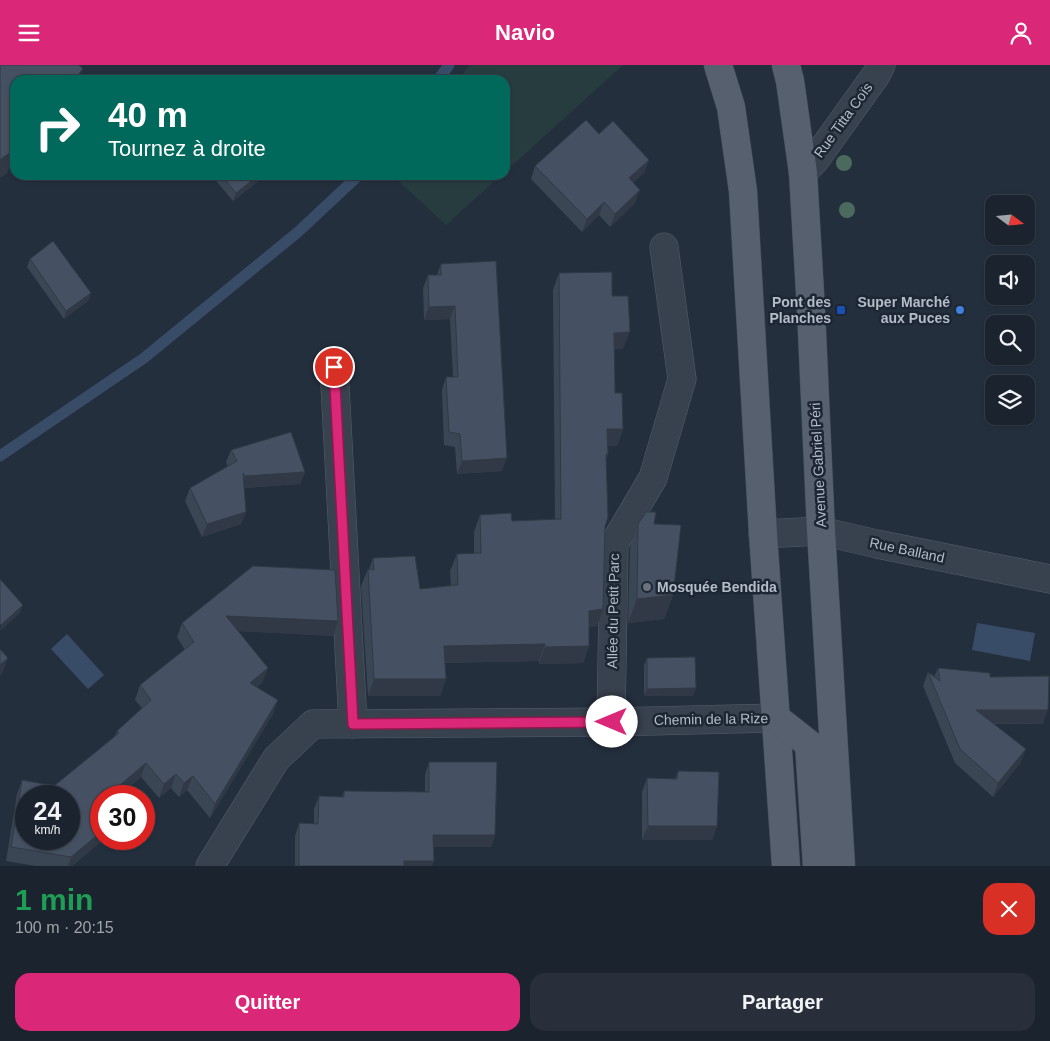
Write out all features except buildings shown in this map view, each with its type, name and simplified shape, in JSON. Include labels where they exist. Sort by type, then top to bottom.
[{"type":"main road","points":[[718,65],[731,107],[743,191],[763,534],[786,866]]},
{"type":"main road","name":"Avenue Gabriel Péri","points":[[786,65],[803,173],[821,531],[841,866]]},
{"type":"main road","points":[[776,718],[809,744],[816,866]]},
{"type":"street","name":"Rue Titta Coïs","points":[[803,173],[815,160],[876,75],[881,65]]},
{"type":"street","name":"Allée du Petit Parc","points":[[612,722],[614,544],[653,478],[682,379],[664,247]]},
{"type":"street","points":[[334,367],[353,724]]},
{"type":"street","name":"Rue Balland","points":[[763,534],[821,531],[1050,579]]},
{"type":"street","name":"Chemin de la Rize","points":[[210,866],[276,759],[313,724],[612,722],[776,718]]},
{"type":"green space","points":[[470,65],[623,65],[510,167],[510,75],[462,75]]},
{"type":"green space","points":[[397,180],[496,180],[446,225]]},
{"type":"water","points":[[977,623],[1035,633],[1030,661],[972,650]]},
{"type":"water","points":[[67,634],[104,675],[88,689],[51,649]]},
{"type":"waterway","points":[[442,75],[449,65]]},
{"type":"waterway","points":[[0,456],[144,358],[298,232],[354,180]]},
{"type":"place","name":"Pont des Planches","points":[[841,310]]},
{"type":"place","name":"Super Marché aux Puces","points":[[960,310]]},
{"type":"place","name":"Mosquée Bendida","points":[[647,587]]},
{"type":"route","points":[[334,367],[353,724],[612,722]]}]
